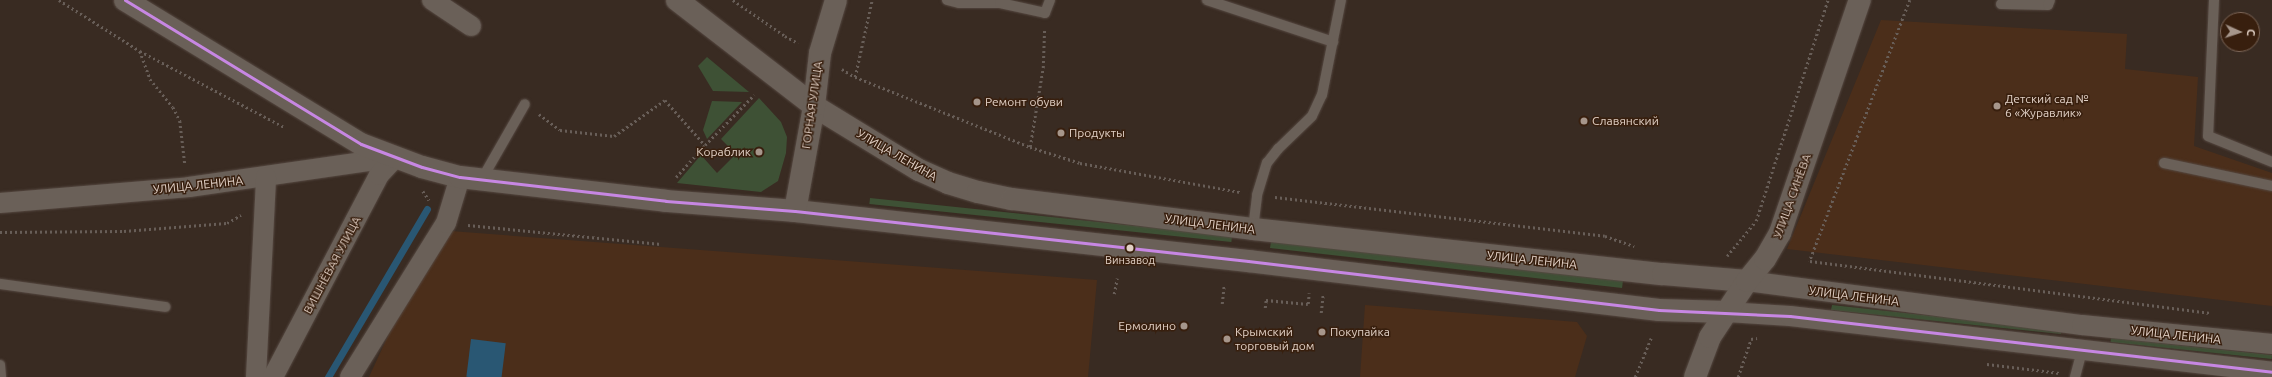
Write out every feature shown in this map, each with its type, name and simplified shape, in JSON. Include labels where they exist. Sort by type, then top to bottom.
[{"type":"main road","points":[[126,0],[361,144],[422,167],[460,177],[666,201],[794,210],[1248,261],[1659,310],[1727,312]]},
{"type":"main road","name":"УЛИЦА ЛЕНИНА","points":[[676,0],[814,106],[919,170],[948,183],[978,192],[1012,199],[1253,229],[1663,274],[1747,281]]},
{"type":"main road","name":"ГОРНАЯ УЛИЦА","points":[[794,210],[814,106],[820,53],[836,0]]},
{"type":"main road","name":"УЛИЦА СИНЁВА","points":[[1695,377],[1710,336],[1747,281],[1765,259],[1780,232],[1860,0]]},
{"type":"main road","points":[[1248,261],[1253,229]]},
{"type":"street","points":[[432,0],[471,26]]},
{"type":"street","name":"УЛИЦА ЛЕНИНА","points":[[0,202],[190,187],[396,157]]},
{"type":"street","name":"ВИШНЁВАЯ УЛИЦА","points":[[273,377],[379,175],[396,157]]},
{"type":"street","points":[[256,377],[266,177]]},
{"type":"street","points":[[350,377],[446,223],[460,177]]},
{"type":"street","name":"УЛИЦА ЛЕНИНА","points":[[1747,281],[2082,326],[2272,344]]},
{"type":"street","points":[[1727,312],[1790,316],[2272,372]]},
{"type":"lane","points":[[947,0],[959,3],[1000,1],[1045,13],[1050,0]]},
{"type":"lane","points":[[1207,0],[1334,42]]},
{"type":"lane","points":[[1253,229],[1256,195],[1267,163],[1278,149],[1312,116],[1322,95],[1334,42],[1341,0]]},
{"type":"lane","points":[[2001,4],[2048,5],[2050,0]]},
{"type":"lane","points":[[2214,0],[2208,136],[2272,162]]},
{"type":"lane","points":[[482,179],[525,104]]},
{"type":"lane","points":[[2164,163],[2272,186]]},
{"type":"lane","points":[[0,284],[165,307]]},
{"type":"lane","points":[[2075,377],[2082,350]]},
{"type":"lane","points":[[0,365],[1,377]]},
{"type":"path","points":[[59,0],[140,51],[283,126]]},
{"type":"path","points":[[733,0],[785,36],[820,53],[855,77],[1030,147],[1080,163],[1256,195],[1604,236],[1638,247]]},
{"type":"path","points":[[855,77],[872,0]]},
{"type":"path","points":[[1720,256],[1728,256],[1756,221],[1828,0]]},
{"type":"path","points":[[1910,0],[1810,261],[2217,314]]},
{"type":"path","points":[[1030,147],[1043,68],[1045,13]]},
{"type":"path","points":[[140,51],[150,80],[173,107],[180,121],[190,187]]},
{"type":"path","points":[[675,178],[754,95]]},
{"type":"path","points":[[525,104],[560,130],[614,136],[665,100],[705,145]]},
{"type":"path","points":[[422,190],[446,223],[661,244]]},
{"type":"path","points":[[0,232],[124,231],[227,223]]},
{"type":"path","points":[[1114,294],[1117,278]]},
{"type":"path","points":[[1222,304],[1224,285]]},
{"type":"path","points":[[1265,308],[1266,300],[1308,304],[1308,293]]},
{"type":"path","points":[[1321,313],[1323,295]]},
{"type":"path","points":[[1738,377],[1751,339],[1759,337]]},
{"type":"path","points":[[1635,377],[1651,338]]},
{"type":"shaded area","points":[[1881,20],[2127,34],[2125,69],[2198,77],[2194,146],[2272,173],[2272,306],[1787,249]]},
{"type":"shaded area","points":[[437,230],[1097,280],[1088,377],[369,377]]},
{"type":"shaded area","points":[[1365,305],[1577,322],[1587,336],[1575,377],[1360,377]]},
{"type":"green space","points":[[707,57],[749,92],[713,91],[698,66]]},
{"type":"green space","points":[[759,98],[781,122],[787,137],[786,153],[778,181],[761,192],[677,183],[701,155],[717,173],[736,154],[721,139]]},
{"type":"green space","points":[[712,101],[742,102],[707,139],[703,130]]},
{"type":"green space","points":[[870,198],[1232,236],[1231,242],[869,204]]},
{"type":"green space","points":[[1271,242],[1623,281],[1622,288],[1270,248]]},
{"type":"green space","points":[[1832,305],[2061,330],[2061,334],[1831,310]]},
{"type":"green space","points":[[2111,338],[2272,355],[2272,359],[2111,342]]},
{"type":"water","points":[[471,339],[506,343],[502,377],[466,377]]},
{"type":"waterway","points":[[328,377],[427,209]]},
{"type":"transit line","points":[[125,0],[361,144],[422,167],[460,177],[666,201],[795,211],[1248,261],[1659,310],[1790,316],[2272,372]]},
{"type":"place","name":"Ремонт обуви","points":[[977,102]]},
{"type":"place","name":"Детский сад № 6 «Журавлик»","points":[[1997,106]]},
{"type":"place","name":"Славянский","points":[[1584,121]]},
{"type":"place","name":"Продукты","points":[[1061,133]]},
{"type":"place","name":"Кораблик","points":[[759,152]]},
{"type":"place","name":"Винзавод","points":[[1130,248]]},
{"type":"place","name":"Ермолино","points":[[1184,326]]},
{"type":"place","name":"Покупайка","points":[[1322,332]]},
{"type":"place","name":"Крымский торговый дом","points":[[1227,339]]}]
